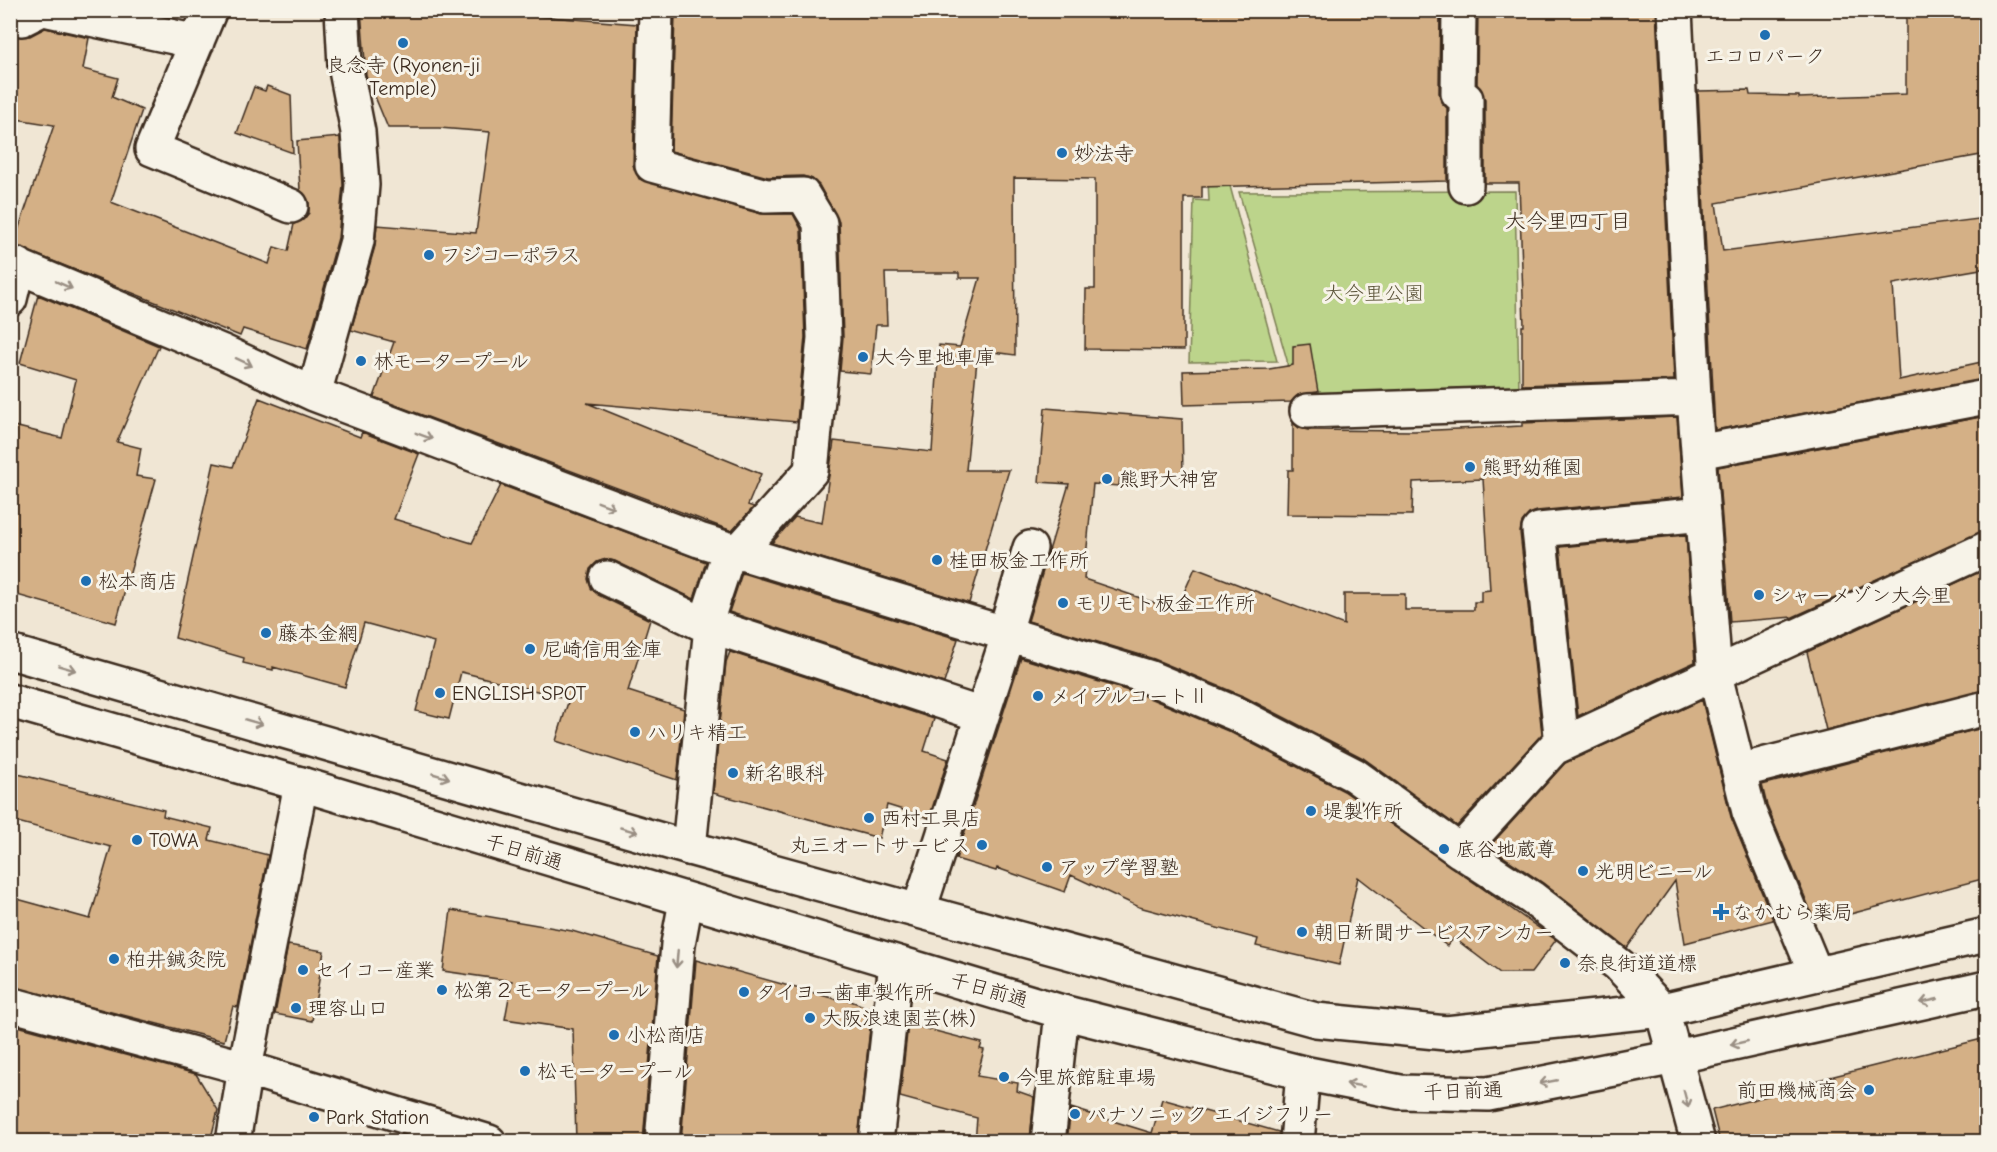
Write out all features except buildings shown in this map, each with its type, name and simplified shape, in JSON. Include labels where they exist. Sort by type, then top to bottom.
[{"type":"main road","points":[[10,17],[22,19],[40,10]]},
{"type":"main road","points":[[49,10],[122,18],[196,42]]},
{"type":"main road","points":[[210,10],[152,149],[291,206]]},
{"type":"main road","points":[[314,394],[357,241],[362,184],[358,132],[345,65],[342,10]]},
{"type":"main road","points":[[1458,10],[1458,93],[1466,99],[1466,186]]},
{"type":"main road","points":[[1675,10],[1694,398],[1715,675],[1749,812],[1816,974]]},
{"type":"main road","points":[[651,11],[652,165],[766,196],[803,195],[820,223],[824,338],[811,471],[734,550],[708,625],[689,848]]},
{"type":"main road","points":[[10,299],[14,264],[223,352],[314,394],[734,550],[1148,677],[1236,714],[1354,775],[1460,852],[1532,898],[1619,965],[1662,1010],[1698,1142]]},
{"type":"main road","points":[[1698,453],[1986,397]]},
{"type":"main road","points":[[1307,411],[1694,398]]},
{"type":"main road","points":[[1562,744],[1539,530],[1703,514]]},
{"type":"main road","points":[[919,910],[982,714],[1030,548]]},
{"type":"main road","points":[[1460,852],[1554,748],[1986,549]]},
{"type":"main road","points":[[607,578],[708,625],[982,714]]},
{"type":"main road","points":[[10,651],[689,848],[1316,1020],[1446,1034],[1662,1010],[1986,936]]},
{"type":"main road","name":"千日前通","points":[[10,701],[302,784],[1062,1012],[1303,1073],[1400,1092],[1488,1094],[1675,1057],[1986,988]]},
{"type":"main road","points":[[1739,771],[1986,708]]},
{"type":"main road","points":[[233,1142],[245,1068],[302,784]]},
{"type":"main road","points":[[662,1142],[678,944],[686,901]]},
{"type":"main road","points":[[876,1142],[896,963]]},
{"type":"main road","points":[[10,1004],[245,1068],[489,1142]]},
{"type":"main road","points":[[1048,1142],[1062,1012]]},
{"type":"main road","points":[[1297,1142],[1303,1073]]},
{"type":"green space","points":[[1223,160],[1277,361],[1189,362],[1194,200],[1209,201],[1207,161]]},
{"type":"green space","name":"大今里公園","points":[[1515,191],[1519,389],[1289,398],[1287,360],[1239,192]]},
{"type":"place","name":"エコロパーク","points":[[1765,35]]},
{"type":"place","name":"良念寺 (Ryonen-ji Temple)","points":[[403,43]]},
{"type":"place","name":"妙法寺","points":[[1062,153]]},
{"type":"place","name":"フジコーポラス","points":[[429,255]]},
{"type":"place","name":"大今里地車庫","points":[[863,357]]},
{"type":"place","name":"林モータープール","points":[[361,361]]},
{"type":"place","name":"熊野幼稚園","points":[[1470,467]]},
{"type":"place","name":"熊野大神宮","points":[[1107,479]]},
{"type":"place","name":"桂田板金工作所","points":[[937,560]]},
{"type":"place","name":"松本商店","points":[[86,581]]},
{"type":"place","name":"シャーメゾン大今里","points":[[1759,595]]},
{"type":"place","name":"モリモト板金工作所","points":[[1063,603]]},
{"type":"place","name":"藤本金網","points":[[266,633]]},
{"type":"place","name":"尼崎信用金庫","points":[[530,649]]},
{"type":"place","name":"ENGLISH SPOT","points":[[440,693]]},
{"type":"place","name":"メイプルコートⅡ","points":[[1038,696]]},
{"type":"place","name":"ハリキ精工","points":[[635,732]]},
{"type":"place","name":"新名眼科","points":[[733,773]]},
{"type":"place","name":"堤製作所","points":[[1311,811]]},
{"type":"place","name":"西村工具店","points":[[869,818]]},
{"type":"place","name":"TOWA","points":[[137,840]]},
{"type":"place","name":"丸三オートサービス","points":[[982,845]]},
{"type":"place","name":"底谷地蔵尊","points":[[1444,849]]},
{"type":"place","name":"アップ学習塾","points":[[1047,867]]},
{"type":"place","name":"光明ビニール","points":[[1583,871]]},
{"type":"place","name":"なかむら薬局","points":[[1721,912]]},
{"type":"place","name":"朝日新聞サービスアンカー","points":[[1302,932]]},
{"type":"place","name":"柏井鍼灸院","points":[[114,959]]},
{"type":"place","name":"奈良街道道標","points":[[1565,963]]},
{"type":"place","name":"セイコー産業","points":[[303,970]]},
{"type":"place","name":"松第２モータープール","points":[[442,990]]},
{"type":"place","name":"タイヨー歯車製作所","points":[[744,992]]},
{"type":"place","name":"理容山口","points":[[296,1008]]},
{"type":"place","name":"大阪浪速園芸(株)","points":[[810,1018]]},
{"type":"place","name":"小松商店","points":[[614,1035]]},
{"type":"place","name":"松モータープール","points":[[525,1071]]},
{"type":"place","name":"今里旅館駐車場","points":[[1004,1077]]},
{"type":"place","name":"前田機械商会","points":[[1869,1090]]},
{"type":"place","name":"パナソニック エイジフリー","points":[[1075,1114]]},
{"type":"place","name":"Park Station","points":[[314,1117]]},
{"type":"district","name":"大今里四丁目","points":[[1568,221]]}]
